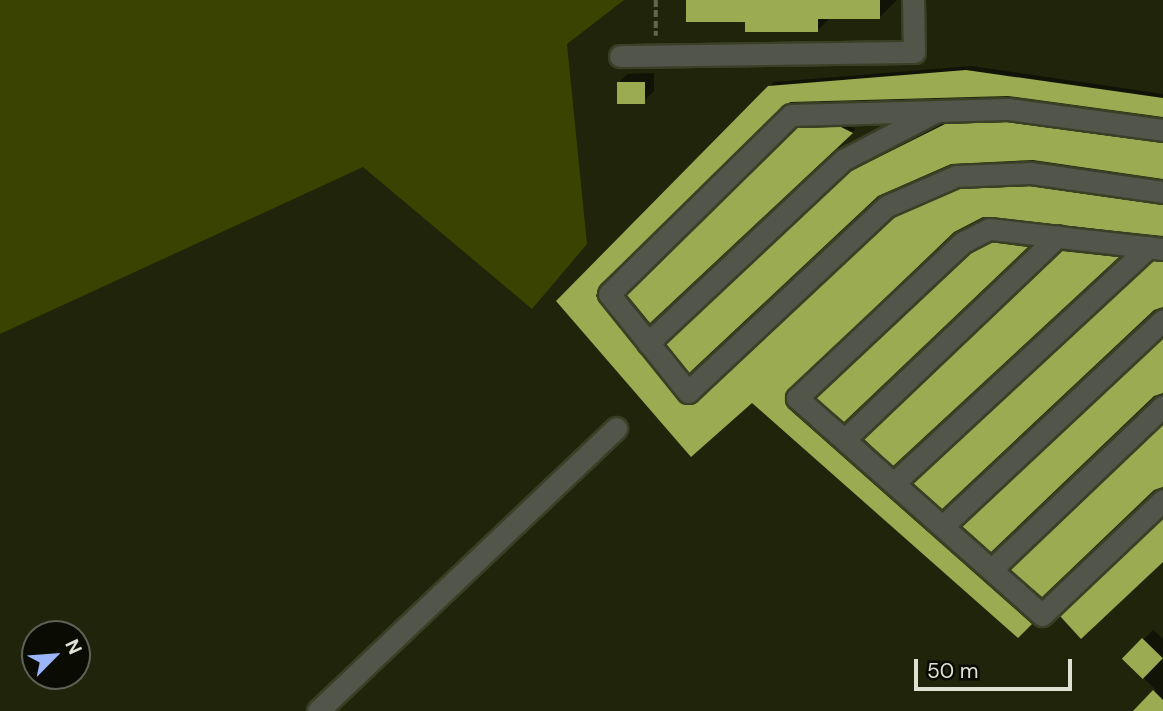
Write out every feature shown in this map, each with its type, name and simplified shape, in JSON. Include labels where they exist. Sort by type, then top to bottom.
[{"type":"lane","points":[[620,56],[914,52],[914,0]]},
{"type":"lane","points":[[1163,130],[1008,109],[791,115],[609,294],[688,392],[887,206],[956,176],[1031,173],[1163,192]]},
{"type":"lane","points":[[648,343],[843,160],[937,111]]},
{"type":"lane","points":[[1156,248],[989,229],[963,242],[797,398],[944,525],[1042,615],[1163,500]]},
{"type":"lane","points":[[845,439],[1058,236]]},
{"type":"lane","points":[[895,482],[1156,248]]},
{"type":"lane","points":[[944,525],[1163,320]]},
{"type":"lane","points":[[992,569],[1163,406]]},
{"type":"lane","points":[[318,711],[617,428]]},
{"type":"path","points":[[656,0],[656,56]]},
{"type":"green space","points":[[0,0],[624,0],[567,44],[587,244],[532,309],[363,167],[0,334]]},
{"type":"building","points":[[686,0],[880,0],[880,19],[818,19],[818,32],[745,32],[745,22],[686,22]]},
{"type":"building","points":[[966,70],[1163,98],[1163,117],[1008,96],[790,102],[600,285],[596,296],[678,400],[690,405],[894,217],[959,189],[1030,186],[1163,205],[1163,236],[983,217],[954,232],[785,394],[788,408],[1032,624],[1018,638],[752,403],[691,457],[556,301],[768,86]]},
{"type":"building","points":[[617,82],[645,82],[645,104],[617,104]]},
{"type":"building","points":[[1007,122],[1163,143],[1163,179],[1033,160],[951,164],[878,196],[689,373],[666,344],[851,171],[945,124]]},
{"type":"building","points":[[841,127],[853,133],[650,323],[627,295],[797,128]]},
{"type":"building","points":[[991,242],[1028,247],[844,422],[816,398],[971,253]]},
{"type":"building","points":[[1062,251],[1119,257],[893,466],[864,439]]},
{"type":"building","points":[[1153,261],[1163,262],[1163,307],[1154,310],[942,509],[913,483]]},
{"type":"building","points":[[1163,338],[1163,393],[1154,396],[991,552],[962,526]]},
{"type":"building","points":[[1163,424],[1163,487],[1154,490],[1042,597],[1010,570]]},
{"type":"building","points":[[1163,518],[1163,562],[1081,639],[1060,616]]},
{"type":"building","points":[[1142,638],[1163,658],[1143,679],[1122,659]]},
{"type":"building","points":[[1153,690],[1163,700],[1163,711],[1133,711]]}]
